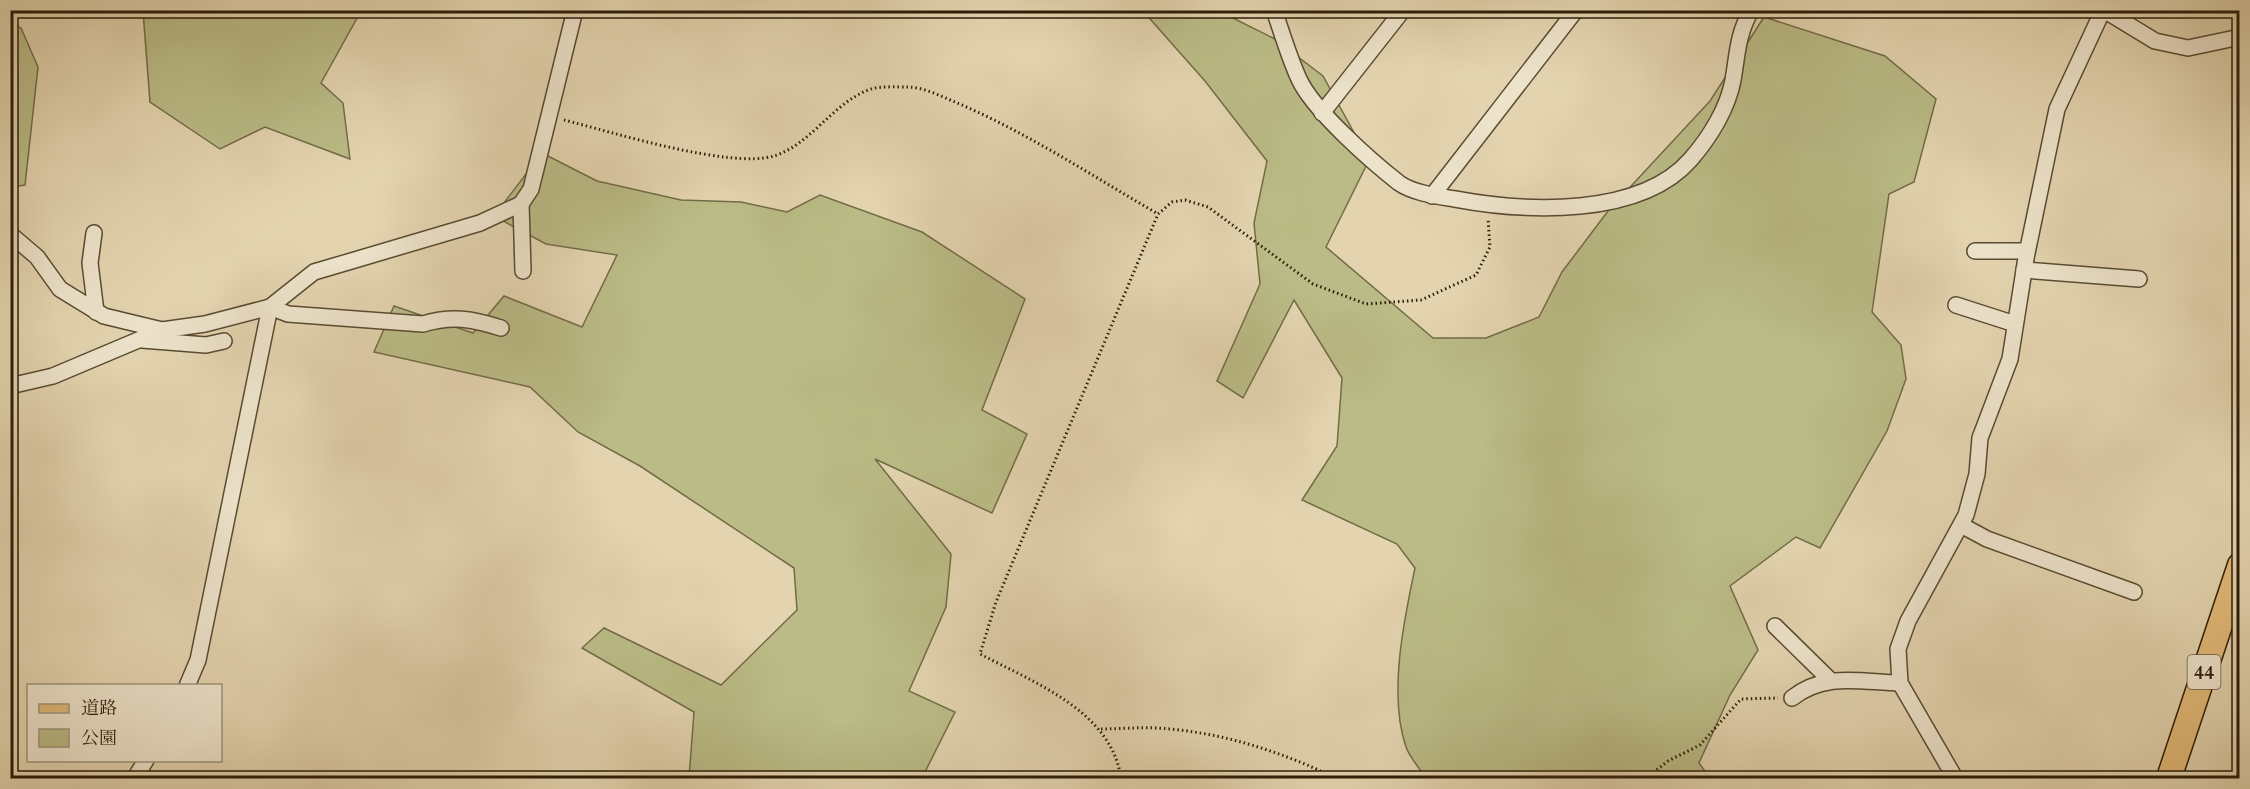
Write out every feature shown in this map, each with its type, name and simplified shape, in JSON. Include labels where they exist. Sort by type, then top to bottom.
[{"type":"main road","name":"44","points":[[2169,778],[2231,615],[2240,565]]},
{"type":"street","points":[[10,386],[53,376],[162,330],[205,324],[270,307],[315,272],[480,223],[521,204],[531,189],[551,117],[575,10]]},
{"type":"street","points":[[1274,10],[1299,80],[1322,113],[1401,184],[1432,196],[1487,205],[1563,208],[1626,198],[1664,181],[1690,160],[1719,121],[1733,82],[1739,32],[1751,10]]},
{"type":"street","points":[[1322,113],[1403,10]]},
{"type":"street","points":[[1432,196],[1576,10]]},
{"type":"street","points":[[1955,778],[1900,683],[1898,650],[1908,621],[1966,515],[1977,474],[1980,438],[2010,359],[2027,251],[2057,109],[2104,10],[2155,41],[2188,48],[2240,37]]},
{"type":"street","points":[[521,204],[523,271]]},
{"type":"street","points":[[94,233],[90,263],[96,312]]},
{"type":"street","points":[[10,234],[37,257],[60,289],[96,312],[162,330]]},
{"type":"street","points":[[1975,251],[2027,251]]},
{"type":"street","points":[[2024,270],[2139,279]]},
{"type":"street","points":[[1956,305],[2015,324]]},
{"type":"street","points":[[270,307],[288,314],[423,324],[445,318],[471,318],[501,328]]},
{"type":"street","points":[[188,684],[198,660],[270,307]]},
{"type":"street","points":[[140,340],[206,345],[224,341]]},
{"type":"street","points":[[1961,525],[1987,539],[2134,592]]},
{"type":"street","points":[[1775,626],[1830,680]]},
{"type":"street","points":[[1792,698],[1805,688],[1823,680],[1900,683]]},
{"type":"street","points":[[135,778],[145,762]]},
{"type":"path","points":[[551,117],[693,151],[752,158],[773,156],[798,144],[843,105],[872,89],[910,87],[930,91],[989,116],[1158,214]]},
{"type":"path","points":[[1121,778],[1119,760],[1101,729],[1079,711],[1039,685],[980,654],[996,602],[1158,214],[1172,202],[1185,200],[1208,207],[1313,284],[1366,304],[1420,300],[1476,275],[1490,247],[1487,205]]},
{"type":"path","points":[[1646,778],[1668,761],[1700,745],[1742,699],[1792,698]]},
{"type":"path","points":[[1101,729],[1156,728],[1219,736],[1314,768],[1335,778]]},
{"type":"green space","points":[[143,11],[361,11],[321,83],[343,103],[350,159],[265,127],[220,149],[150,102]]},
{"type":"green space","points":[[1143,11],[1219,11],[1273,38],[1323,76],[1369,160],[1326,247],[1433,338],[1486,338],[1539,317],[1562,272],[1608,211],[1710,101],[1764,17],[1885,56],[1936,99],[1914,182],[1889,194],[1872,312],[1901,345],[1906,379],[1887,431],[1820,548],[1796,537],[1730,586],[1758,650],[1730,695],[1699,763],[1710,778],[1426,778],[1406,747],[1398,704],[1403,634],[1415,568],[1397,544],[1302,500],[1337,446],[1342,378],[1294,300],[1243,398],[1217,381],[1260,284],[1254,223],[1267,161],[1205,81]]},
{"type":"green space","points":[[11,23],[21,28],[38,67],[25,185],[11,187]]},
{"type":"green space","points":[[542,153],[597,181],[681,200],[741,202],[787,212],[820,195],[922,232],[1025,299],[982,410],[1027,434],[992,513],[875,459],[951,554],[946,607],[909,691],[955,712],[922,778],[689,778],[694,712],[582,648],[604,628],[721,685],[797,610],[794,568],[640,466],[578,432],[530,387],[374,352],[394,306],[473,333],[504,296],[582,327],[617,255],[546,244],[494,216]]}]
